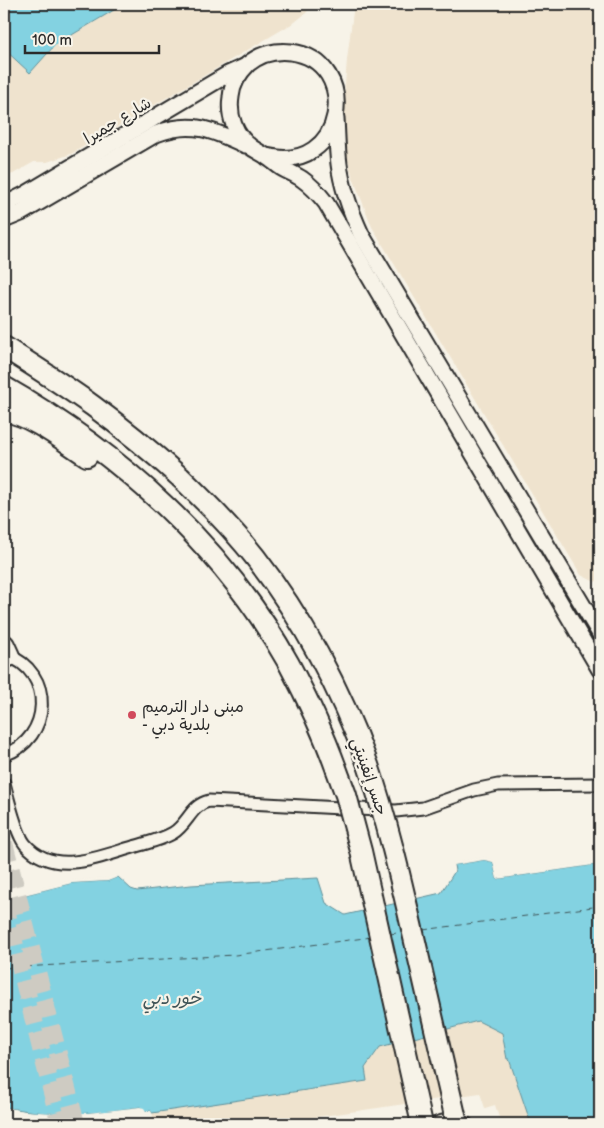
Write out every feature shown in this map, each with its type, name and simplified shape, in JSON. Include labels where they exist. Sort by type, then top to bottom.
[{"type":"highway","name":"جسر إنفينيتي","points":[[4,347],[94,407],[138,441],[180,477],[218,514],[248,548],[286,599],[317,652],[350,721],[367,763],[388,829],[457,1124]]},
{"type":"highway","points":[[4,387],[70,428],[142,485]]},
{"type":"highway","points":[[4,411],[35,424],[101,464],[142,485]]},
{"type":"highway","name":"جسر إنفينيتي","points":[[142,485],[210,553],[240,590],[288,663],[326,741],[354,823],[422,1124]]},
{"type":"street","points":[[600,634],[361,234],[343,183],[339,164],[336,98],[332,82],[323,68],[310,58],[294,52],[278,51],[262,56],[247,65],[237,78],[231,94],[230,111],[239,135],[250,147],[316,190],[326,203],[600,670]]},
{"type":"street","name":"شارع جميرا","points":[[4,204],[26,194],[228,74],[247,65]]},
{"type":"street","points":[[266,156],[282,158],[298,156],[313,149],[330,131],[336,116]]},
{"type":"street","name":"شارع جميرا","points":[[4,220],[21,213],[164,130],[182,127],[201,127],[218,132],[250,147]]},
{"type":"street","points":[[556,595],[571,586]]},
{"type":"street","points":[[4,755],[16,750],[31,736],[39,722],[42,706],[40,691],[34,676],[24,664],[5,652]]},
{"type":"street","points":[[4,783],[19,834],[24,843],[39,855],[57,862],[86,860],[167,836],[181,828],[198,805],[209,801],[396,812],[423,808],[474,790],[498,785],[600,784]]},
{"type":"street","points":[[434,1124],[448,1120],[457,1120],[467,1124]]},
{"type":"shaded area","points":[[124,4],[313,4],[295,22],[71,154],[47,162],[34,162],[4,177],[4,49],[30,72],[55,45]]},
{"type":"shaded area","points":[[354,4],[600,4],[600,579],[595,582],[581,575],[372,227],[352,175],[345,149],[343,129],[347,60]]},
{"type":"shaded area","points":[[479,1021],[502,1033],[507,1059],[509,1059],[531,1124],[501,1124],[495,1105],[485,1108],[480,1093],[268,1124],[155,1124],[152,1113],[367,1081],[365,1068],[380,1047]]},
{"type":"water","points":[[4,4],[124,4],[55,45],[30,73],[4,49]]},
{"type":"water","name":"خور دبي","points":[[484,860],[493,862],[497,879],[600,864],[600,1124],[531,1124],[509,1059],[507,1059],[502,1033],[478,1021],[380,1047],[365,1068],[367,1081],[152,1113],[140,1107],[102,1112],[57,1114],[4,1107],[4,900],[72,883],[108,881],[118,877],[131,889],[137,891],[191,885],[318,878],[326,903],[345,915],[441,893],[455,871],[454,865]]},
{"type":"pier","points":[[485,857],[495,861],[499,877],[600,861],[600,864],[497,879],[493,862],[484,860],[454,865],[453,863]]},
{"type":"pier","points":[[117,875],[118,877],[108,881],[72,883],[4,900],[4,898],[71,881],[108,878]]},
{"type":"pier","points":[[4,1107],[52,1113],[88,1113],[140,1107],[146,1111],[151,1111],[153,1115],[145,1113],[140,1109],[88,1116],[52,1116],[24,1113],[4,1109]]},
{"type":"ferry route","points":[[423,930],[600,906]]},
{"type":"ferry route","points":[[390,934],[404,932]]},
{"type":"ferry route","points":[[4,968],[235,955],[372,937]]},
{"type":"tunnel","points":[[4,843],[76,1124]]},
{"type":"tunnel","points":[[4,902],[60,1124]]},
{"type":"place","name":"مبنى دار الترميم - بلدية دبي","points":[[132,715]]}]
